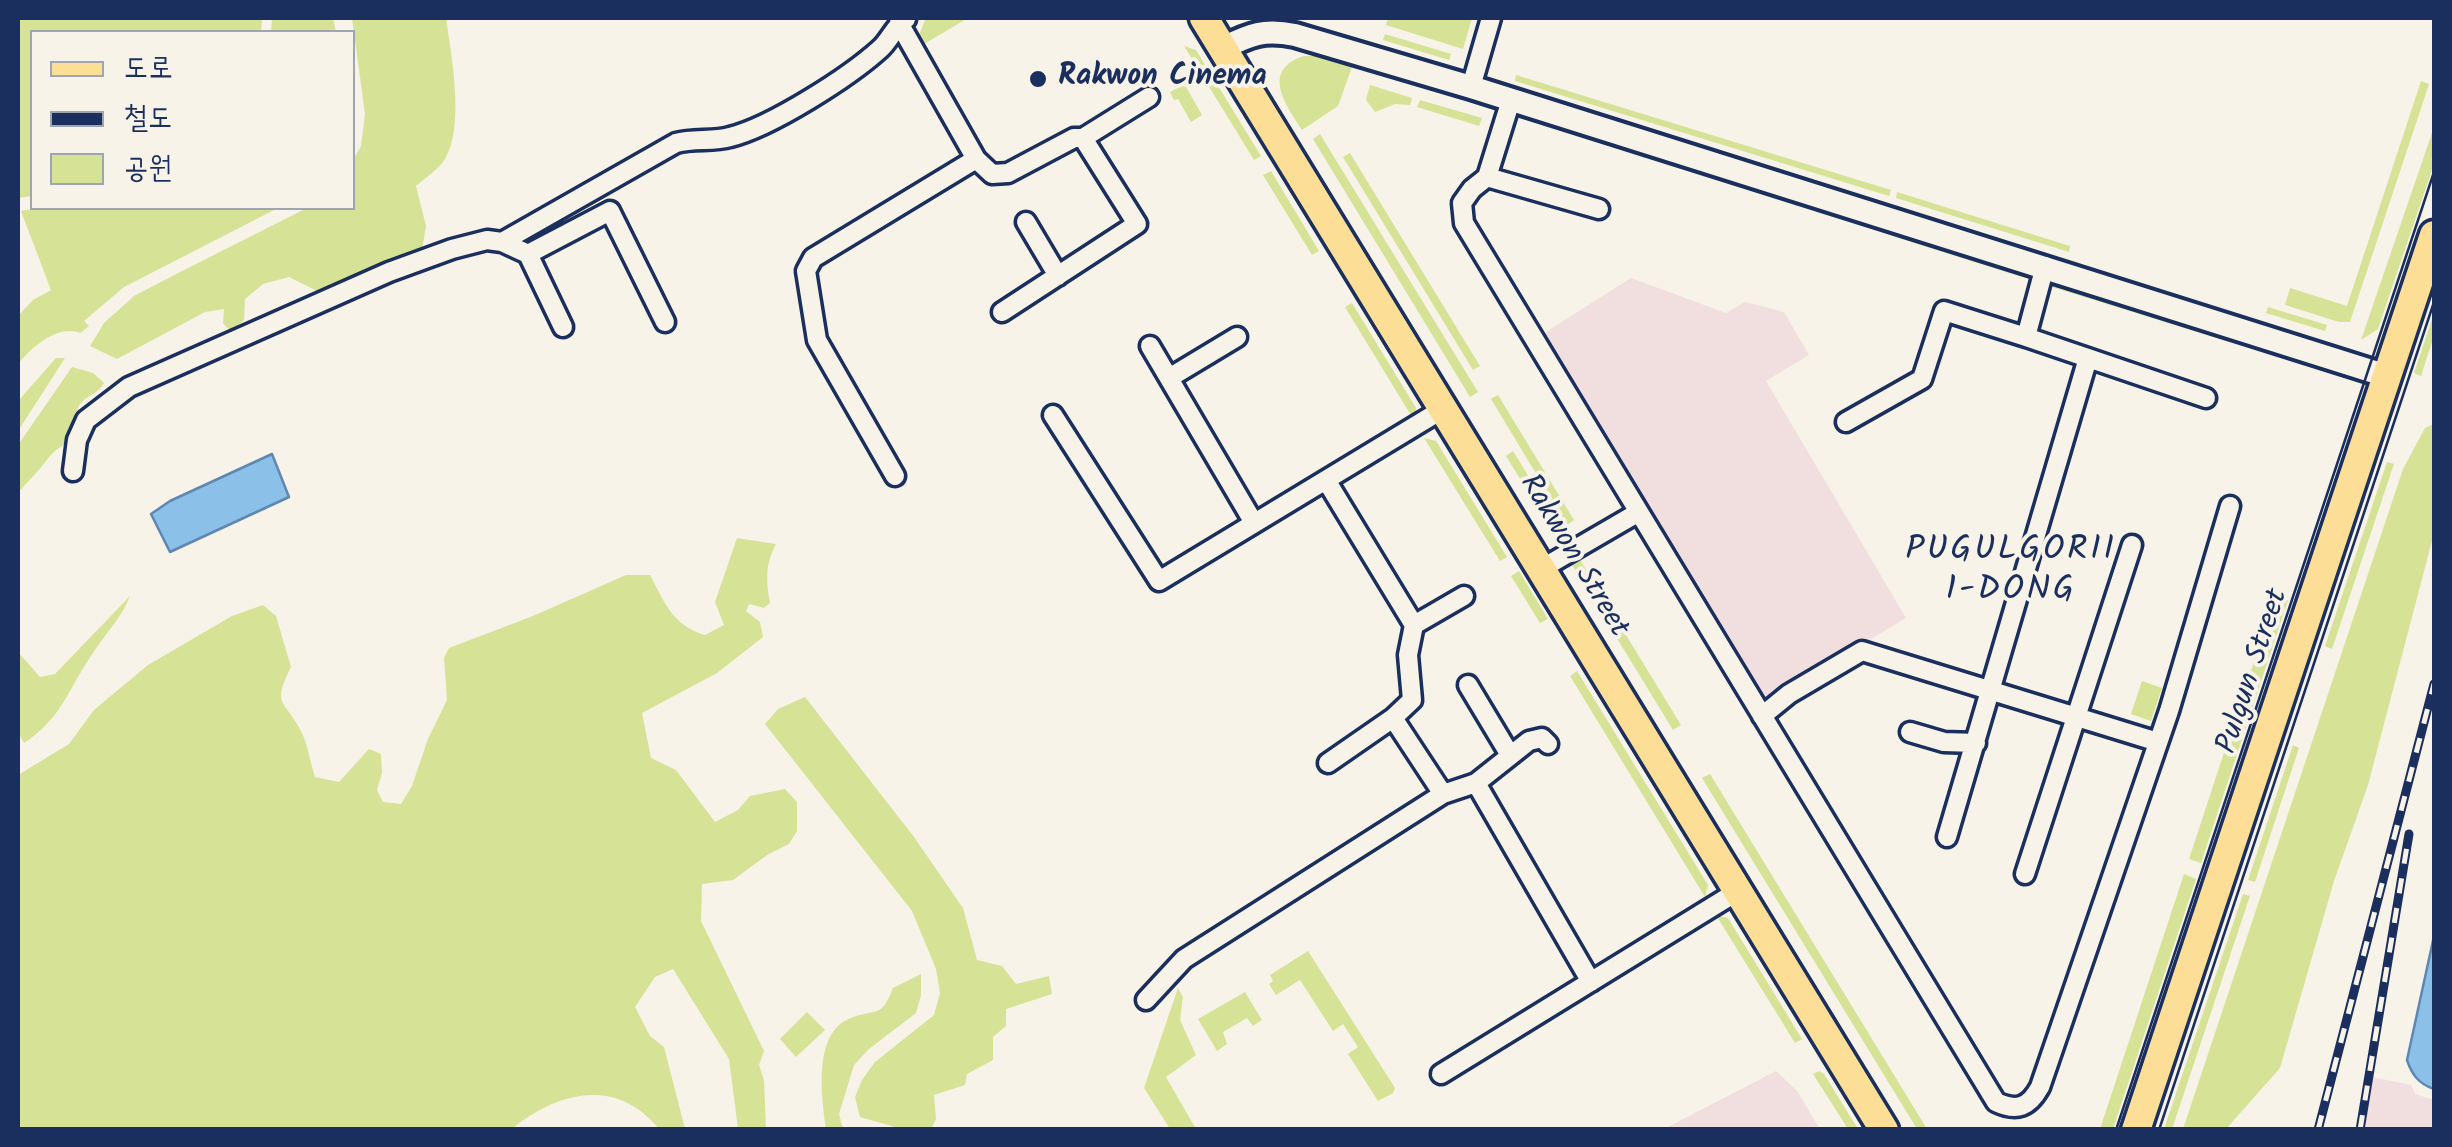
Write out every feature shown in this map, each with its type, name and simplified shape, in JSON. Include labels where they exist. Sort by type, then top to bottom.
[{"type":"main road","name":"Rakwon Street","points":[[1204,18],[1884,1130]]},
{"type":"main road","name":"Pulgun Street","points":[[2136,1130],[2434,235]]},
{"type":"street","points":[[1470,87],[1491,18]]},
{"type":"street","points":[[502,242],[676,143],[728,138],[754,128],[848,73],[883,46],[904,20],[976,159],[992,174],[1008,173],[1074,138],[1083,138],[1149,97]]},
{"type":"street","points":[[1223,48],[1270,30],[1470,87],[2388,376]]},
{"type":"street","points":[[1510,100],[1488,177],[1462,203],[1464,223],[1996,1102],[2008,1108],[2032,1102],[2040,1088],[2158,742],[2230,506]]},
{"type":"street","points":[[1002,312],[1136,224],[1083,138]]},
{"type":"street","points":[[895,476],[817,340],[806,271],[813,258],[976,159]]},
{"type":"street","points":[[1488,177],[1600,210]]},
{"type":"street","points":[[528,254],[610,211],[665,322]]},
{"type":"street","points":[[1026,222],[1058,276]]},
{"type":"street","points":[[73,471],[77,440],[86,420],[128,386],[389,272],[452,249],[487,240],[528,254],[562,327]]},
{"type":"street","points":[[2026,337],[2045,266]]},
{"type":"street","points":[[1846,422],[1922,378],[1944,312],[2206,398]]},
{"type":"street","points":[[1169,378],[1237,337]]},
{"type":"street","points":[[1150,346],[1254,523]]},
{"type":"street","points":[[1947,838],[2088,358]]},
{"type":"street","points":[[1054,415],[1159,581],[1443,409]]},
{"type":"street","points":[[1326,480],[1414,625],[1408,655],[1412,700],[1394,718],[1328,763]]},
{"type":"street","points":[[1542,570],[1639,512]]},
{"type":"street","points":[[2025,874],[2132,545]]},
{"type":"street","points":[[1414,625],[1464,596]]},
{"type":"street","points":[[1762,716],[1789,694],[1862,652],[2158,742]]},
{"type":"street","points":[[1468,684],[1510,755]]},
{"type":"street","points":[[1394,718],[1443,794]]},
{"type":"street","points":[[1910,732],[1944,742],[1976,743]]},
{"type":"street","points":[[1146,1000],[1184,960],[1443,794],[1476,783],[1529,741],[1542,738],[1548,744]]},
{"type":"street","points":[[1476,783],[1591,982]]},
{"type":"street","points":[[1442,1074],[1738,891]]},
{"type":"shaded area","points":[[1631,278],[1726,313],[1745,302],[1784,312],[1809,355],[1766,381],[1906,618],[1761,705],[1538,337]]},
{"type":"shaded area","points":[[1776,1071],[1797,1091],[1820,1129],[1664,1129]]},
{"type":"shaded area","points":[[2372,1077],[2411,1085],[2415,1094],[2434,1100],[2434,1129],[2363,1129]]},
{"type":"green space","points":[[18,18],[262,18],[261,30],[30,30],[30,196],[18,198]]},
{"type":"green space","points":[[272,18],[333,18],[336,30],[271,30]]},
{"type":"green space","points":[[352,18],[446,18],[455,90],[454,128],[445,159],[416,186],[426,226],[422,250],[319,292],[289,277],[263,284],[245,299],[244,320],[231,332],[223,323],[224,309],[205,312],[117,359],[90,346],[104,323],[134,296],[303,210],[355,210],[355,156],[361,146],[365,114]]},
{"type":"green space","points":[[926,18],[968,18],[924,44],[919,35]]},
{"type":"green space","points":[[1388,18],[1472,18],[1463,49],[1386,25]]},
{"type":"green space","points":[[1385,34],[1451,54],[1449,60],[1383,40]]},
{"type":"green space","points":[[1184,46],[1196,50],[1261,156],[1254,160]]},
{"type":"green space","points":[[1304,56],[1352,67],[1338,106],[1302,130],[1284,99],[1280,79],[1291,62]]},
{"type":"green space","points":[[1516,75],[1891,190],[1889,196],[1515,81]]},
{"type":"green space","points":[[2421,81],[2429,84],[2350,322],[2285,305],[2290,288],[2347,306]]},
{"type":"green space","points":[[1370,85],[1412,98],[1410,105],[1395,104],[1375,112],[1366,100]]},
{"type":"green space","points":[[1182,86],[1202,115],[1191,122],[1170,92]]},
{"type":"green space","points":[[1420,100],[1482,118],[1479,126],[1417,107]]},
{"type":"green space","points":[[2434,127],[2434,164],[2378,329],[2361,340]]},
{"type":"green space","points":[[1320,134],[1478,392],[1470,397],[1313,139]]},
{"type":"green space","points":[[1350,153],[1480,366],[1473,370],[1343,157]]},
{"type":"green space","points":[[1271,171],[1319,251],[1312,255],[1263,175]]},
{"type":"green space","points":[[1897,192],[2070,246],[2069,252],[1896,198]]},
{"type":"green space","points":[[274,210],[124,287],[84,321],[89,326],[80,333],[54,335],[18,364],[18,316],[33,300],[51,290],[21,211]]},
{"type":"green space","points":[[1893,231],[2037,276],[2035,281],[1892,236]]},
{"type":"green space","points":[[2050,281],[2227,336],[2226,341],[2049,286]]},
{"type":"green space","points":[[1352,303],[1416,408],[1415,422],[1345,307]]},
{"type":"green space","points":[[2268,307],[2327,325],[2325,331],[2266,313]]},
{"type":"green space","points":[[2434,313],[2434,336],[2421,376],[2414,373]]},
{"type":"green space","points":[[56,358],[65,358],[18,431],[18,401]]},
{"type":"green space","points":[[72,367],[93,373],[104,383],[80,404],[71,438],[18,493],[18,445]]},
{"type":"green space","points":[[1498,395],[1574,520],[1567,525],[1491,399]]},
{"type":"green space","points":[[2434,424],[2434,533],[2368,785],[2334,881],[2280,1068],[2226,1129],[2183,1129],[2403,469],[2425,428]]},
{"type":"green space","points":[[1424,438],[1436,441],[1507,557],[1500,561]]},
{"type":"green space","points":[[1513,451],[1561,529],[1554,534],[1506,456]]},
{"type":"green space","points":[[2387,462],[2394,464],[2332,649],[2325,646]]},
{"type":"green space","points":[[737,538],[776,544],[767,573],[770,603],[764,608],[749,604],[746,611],[760,622],[763,637],[717,673],[642,713],[651,758],[676,770],[715,822],[738,810],[750,796],[785,789],[797,802],[797,831],[789,844],[733,880],[702,884],[701,921],[764,1051],[759,1065],[764,1080],[766,1129],[738,1129],[729,1059],[673,969],[655,977],[635,1007],[650,1036],[664,1047],[685,1129],[659,1129],[625,1102],[587,1095],[548,1106],[512,1129],[18,1129],[18,775],[69,744],[94,710],[148,665],[232,616],[263,605],[276,616],[291,667],[282,689],[282,702],[303,736],[315,777],[339,782],[369,749],[381,754],[382,773],[377,790],[383,802],[401,804],[447,700],[444,658],[449,648],[626,575],[650,575],[677,619],[705,635],[724,625],[715,602]]},
{"type":"green space","points":[[1577,555],[1681,725],[1673,730],[1569,560]]},
{"type":"green space","points":[[1519,571],[1548,619],[1540,623],[1511,576]]},
{"type":"green space","points":[[2276,595],[2288,600],[2201,863],[2189,859]]},
{"type":"green space","points":[[130,596],[55,714],[24,743],[18,732],[18,652],[40,677],[55,674]]},
{"type":"green space","points":[[1577,671],[1708,885],[1705,897],[1570,676]]},
{"type":"green space","points":[[2142,681],[2162,688],[2151,721],[2131,714]]},
{"type":"green space","points":[[805,697],[914,837],[963,908],[977,960],[1002,966],[1016,984],[1049,976],[1052,994],[1006,1009],[1006,1026],[993,1037],[993,1060],[967,1074],[965,1085],[934,1095],[936,1119],[931,1129],[902,1129],[860,1117],[855,1097],[862,1080],[875,1062],[934,1015],[940,993],[936,969],[912,911],[765,724],[778,709]]},
{"type":"green space","points":[[2293,745],[2299,748],[2255,882],[2248,880]]},
{"type":"green space","points":[[1710,774],[1927,1129],[1917,1129],[1702,778]]},
{"type":"green space","points":[[2184,874],[2196,879],[2113,1129],[2100,1129]]},
{"type":"green space","points":[[2243,894],[2250,896],[2172,1129],[2164,1129]]},
{"type":"green space","points":[[1716,915],[1728,918],[1802,1039],[1795,1043]]},
{"type":"green space","points":[[1308,951],[1395,1088],[1378,1101],[1348,1054],[1358,1047],[1343,1024],[1333,1031],[1300,980],[1276,995],[1269,984],[1273,981],[1270,975]]},
{"type":"green space","points":[[921,974],[916,1013],[854,1065],[839,1114],[843,1129],[826,1129],[822,1067],[830,1037],[851,1018],[877,1011],[893,988]]},
{"type":"green space","points":[[1178,988],[1183,997],[1180,1020],[1196,1055],[1166,1077],[1196,1129],[1170,1129],[1144,1088]]},
{"type":"green space","points":[[1245,992],[1262,1020],[1253,1026],[1247,1018],[1223,1032],[1227,1044],[1217,1051],[1198,1019]]},
{"type":"green space","points":[[807,1012],[825,1030],[796,1057],[780,1039]]},
{"type":"green space","points":[[1819,1071],[1858,1129],[1848,1129],[1813,1074]]},
{"type":"water","points":[[272,454],[289,497],[170,552],[151,514],[170,501]]},
{"type":"water","points":[[2434,936],[2434,1089],[2417,1078],[2407,1060]]},
{"type":"tram line","points":[[2116,1130],[2434,172]]},
{"type":"tram line","points":[[2159,1130],[2434,302]]},
{"type":"railway","points":[[2318,1130],[2434,684]]},
{"type":"railway","points":[[2360,1130],[2409,834]]},
{"type":"place","name":"Rakwon Cinema","points":[[1038,79]]},
{"type":"district","name":"PUGULGORII 1-DONG","points":[[2011,573]]}]
